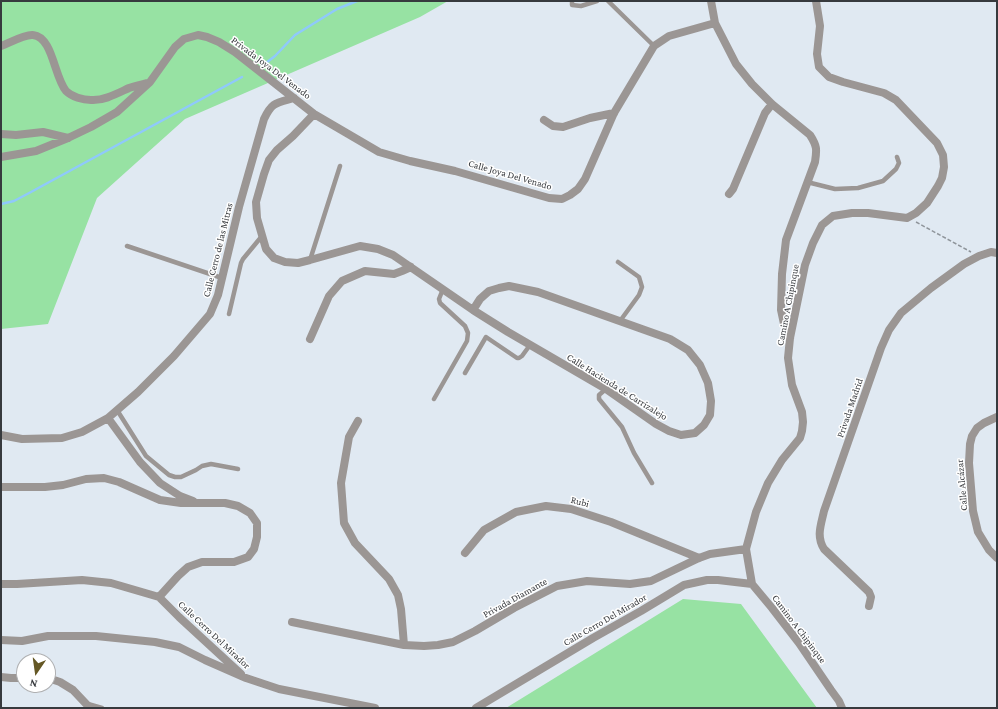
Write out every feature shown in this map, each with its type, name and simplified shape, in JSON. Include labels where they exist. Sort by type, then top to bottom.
[{"type":"street","points":[[711,1],[715,23],[736,64],[752,84],[772,104],[810,135],[817,150],[815,162],[786,240],[782,274],[781,310],[784,324],[790,338]]},
{"type":"street","points":[[816,1],[820,26],[817,54],[819,67],[828,76],[843,82],[884,93],[896,100],[936,143],[943,155],[944,167],[942,178],[938,186],[926,203],[916,213],[907,218]]},
{"type":"street","name":"Calle Joya Del Venado","points":[[314,114],[379,152],[410,161],[455,171],[549,198],[562,199],[570,196],[578,189],[585,179],[614,113],[654,46],[669,36],[715,23]]},
{"type":"street","points":[[1,46],[25,36],[33,35],[41,38],[48,46],[58,77],[66,91],[77,98],[92,100],[111,96],[150,82]]},
{"type":"street","name":"Privada Joya Del Venado","points":[[150,82],[175,47],[184,39],[198,35],[219,42],[235,52],[314,114]]},
{"type":"street","points":[[1,157],[36,151],[91,127],[117,112],[150,82]]},
{"type":"street","name":"Calle Cerro de las Mitras","points":[[1,435],[22,439],[62,438],[82,432],[108,418],[138,392],[174,356],[210,314],[218,295],[239,207],[264,119],[269,109],[275,103],[294,98]]},
{"type":"street","points":[[729,194],[733,189],[765,113],[772,104]]},
{"type":"street","points":[[544,120],[553,126],[563,127],[590,118],[614,113]]},
{"type":"street","name":"Calle Hacienda de Carrizalejo","points":[[314,114],[277,150],[269,160],[256,202],[257,218],[266,249],[274,258],[285,262],[298,263],[360,246],[378,249],[393,255],[473,310],[606,389],[656,424],[669,431],[681,435],[695,433],[704,425],[710,415],[711,401],[708,383],[700,365],[688,350],[670,339],[538,292],[509,286],[489,291],[480,299],[473,310]]},
{"type":"street","points":[[1,134],[43,132],[68,138]]},
{"type":"street","name":"Camino A Chipinque","points":[[842,708],[839,701],[799,643],[752,584],[746,549],[756,512],[768,483],[782,460],[800,438],[802,431],[802,412],[792,385],[788,358],[790,338],[805,265],[813,243],[822,225],[833,216],[852,213],[868,213],[907,218]]},
{"type":"street","name":"Privada Madrid","points":[[869,606],[871,597],[869,592],[824,549],[820,543],[819,533],[824,511],[881,348],[901,313],[936,284],[964,264],[979,256],[991,252],[997,253]]},
{"type":"street","points":[[310,339],[329,296],[342,281],[365,271],[394,274],[411,267]]},
{"type":"street","name":"Calle Alcázar","points":[[997,417],[977,428],[972,436],[969,463],[973,511],[978,532],[989,550],[997,558]]},
{"type":"street","points":[[108,418],[140,462],[160,483],[180,496],[197,503]]},
{"type":"street","points":[[358,421],[349,437],[341,483],[344,523],[355,543],[389,579],[398,595],[402,609],[404,644]]},
{"type":"street","points":[[1,487],[45,487],[63,485],[86,479],[104,478],[119,482],[160,500],[181,503],[225,503],[238,506],[250,513],[257,523],[258,537],[254,549],[248,557],[234,562],[202,562],[188,567],[159,597],[111,583],[82,580],[1,584]]},
{"type":"street","name":"Rubi","points":[[465,553],[484,530],[516,512],[546,506],[571,509],[604,520],[699,558]]},
{"type":"street","name":"Privada Diamante","points":[[292,622],[404,644],[424,646],[438,645],[453,642],[557,586],[586,581],[630,584],[652,581],[710,554],[746,549]]},
{"type":"street","name":"Calle Cerro Del Mirador","points":[[476,708],[592,638],[684,585],[707,580],[752,584]]},
{"type":"street","name":"Calle Cerro Del Mirador","points":[[159,597],[246,678],[279,689],[375,708]]},
{"type":"street","points":[[1,646],[48,636],[96,636],[155,642],[179,647],[246,678]]},
{"type":"street","points":[[1,640],[22,641]]},
{"type":"street","points":[[1,677],[16,678]]},
{"type":"street","points":[[56,681],[73,690],[88,706]]},
{"type":"lane","points":[[572,1],[572,5],[581,6],[597,1]]},
{"type":"lane","points":[[608,1],[654,46]]},
{"type":"lane","points":[[807,182],[835,189],[858,188],[883,181],[896,169],[899,162],[897,157]]},
{"type":"lane","points":[[310,260],[340,166]]},
{"type":"lane","points":[[229,314],[243,258],[262,236]]},
{"type":"lane","points":[[127,246],[222,278]]},
{"type":"lane","points":[[618,262],[639,277],[642,287],[639,295],[620,321]]},
{"type":"lane","points":[[434,399],[467,341],[468,333],[465,326],[440,303],[439,299],[443,289]]},
{"type":"lane","points":[[465,373],[486,336],[517,358],[522,356],[530,345]]},
{"type":"lane","points":[[606,389],[599,395],[599,399],[622,427],[634,453],[652,483]]},
{"type":"lane","points":[[117,410],[146,456],[169,475],[181,477],[202,466],[211,464],[238,469]]},
{"type":"lane","points":[[88,706],[102,708]]},
{"type":"path","points":[[907,218],[979,256]]},
{"type":"green space","points":[[1,1],[448,1],[420,17],[185,119],[97,198],[48,324],[1,329]]},
{"type":"green space","points":[[683,599],[741,604],[817,708],[506,708]]},
{"type":"waterway","points":[[262,66],[275,56],[295,35],[337,9],[357,1]]},
{"type":"waterway","points":[[1,204],[14,201],[242,77]]}]
